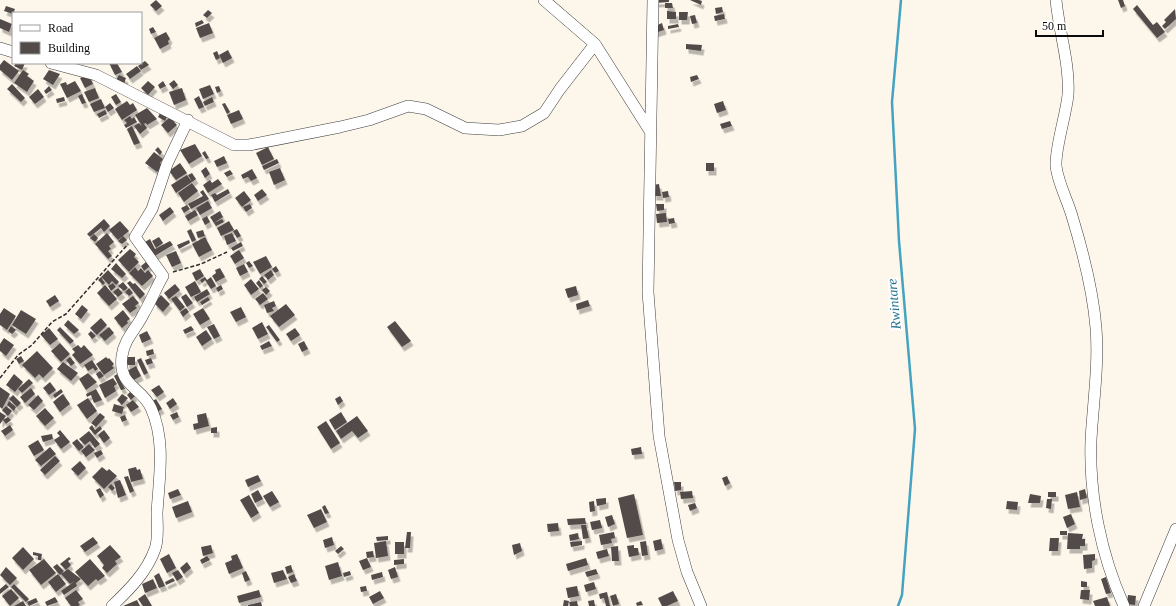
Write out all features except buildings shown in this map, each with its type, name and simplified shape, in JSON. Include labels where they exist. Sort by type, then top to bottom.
[{"type":"street","points":[[544,0],[595,44],[650,132]]},
{"type":"street","points":[[653,0],[648,292],[659,436],[678,540],[687,572],[701,606]]},
{"type":"street","points":[[1056,0],[1058,24],[1066,58],[1068,94],[1056,165],[1072,216],[1092,302],[1096,328],[1096,348],[1091,441],[1092,475],[1104,550],[1124,606]]},
{"type":"street","points":[[55,64],[96,75],[188,120],[234,145],[249,145],[369,120],[408,106],[426,109],[465,128],[499,130],[522,126],[544,113],[560,89],[595,44]]},
{"type":"street","points":[[0,48],[12,52]]},
{"type":"street","points":[[112,606],[131,588],[147,566],[156,548],[161,449],[157,422],[145,396],[130,386],[123,374],[122,356],[128,337],[144,314],[163,276],[135,237],[152,209],[167,164],[188,120]]},
{"type":"street","points":[[1144,606],[1176,528]]},
{"type":"path","points":[[0,378],[18,355],[32,345],[52,322],[66,314],[135,237]]},
{"type":"path","points":[[163,276],[184,267],[201,264],[228,252]]},
{"type":"waterway","name":"Rwintare","points":[[898,606],[902,595],[915,429],[899,241],[892,102],[901,0]]}]
